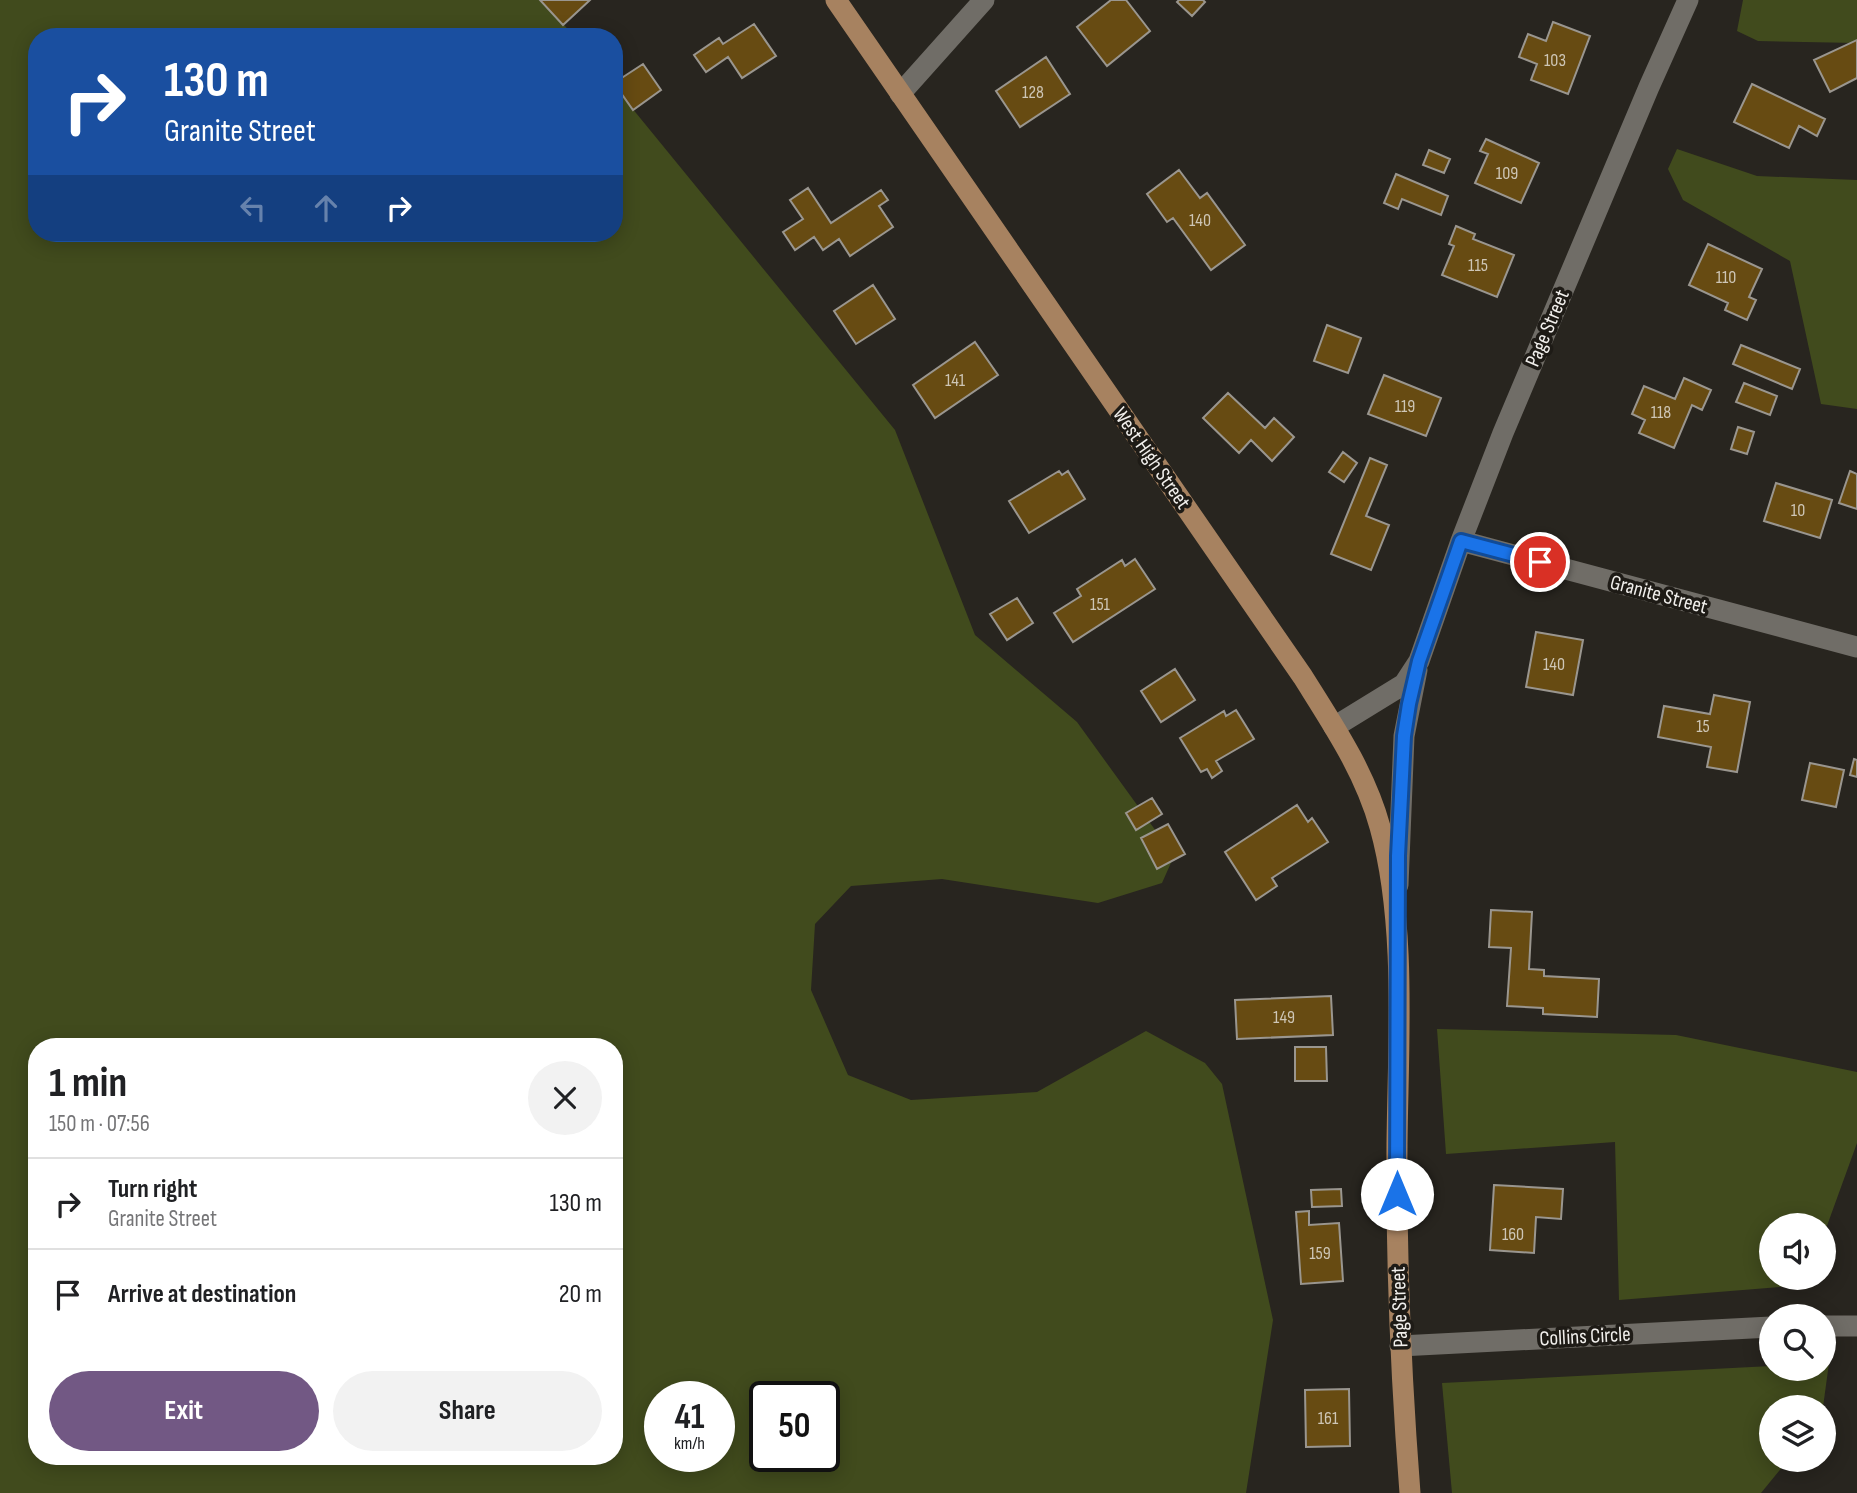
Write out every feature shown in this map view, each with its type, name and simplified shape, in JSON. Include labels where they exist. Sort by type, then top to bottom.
[{"type":"main road","name":"West High Street","points":[[836,0],[1303,677],[1334,727],[1358,770],[1381,828],[1397,947]]},
{"type":"main road","name":"Page Street","points":[[1397,947],[1396,1219],[1400,1346],[1410,1493]]},
{"type":"street","points":[[900,94],[984,0]]},
{"type":"street","name":"Page Street","points":[[1397,947],[1399,804],[1404,736],[1419,661],[1461,541],[1573,266],[1688,0]]},
{"type":"street","name":"Granite Street","points":[[1461,541],[1857,647]]},
{"type":"street","name":"Page Street","points":[[1334,727],[1398,688],[1409,679],[1419,661]]},
{"type":"street","points":[[1836,1326],[1857,1326]]},
{"type":"street","name":"Collins Circle","points":[[1400,1346],[1759,1328]]},
{"type":"green space","points":[[0,0],[544,0],[567,28],[28,28],[28,242],[623,242],[623,97],[895,430],[975,635],[1077,722],[1174,856],[1162,883],[1098,903],[942,879],[851,886],[815,924],[811,990],[848,1075],[911,1100],[1037,1092],[1146,1031],[1205,1063],[1222,1084],[1273,1320],[1246,1493],[0,1493]]},
{"type":"green space","points":[[1743,0],[1857,0],[1857,43],[1758,41],[1737,31]]},
{"type":"green space","points":[[1677,149],[1757,176],[1857,180],[1857,409],[1821,404],[1790,261],[1683,200],[1668,169]]},
{"type":"green space","points":[[1437,1029],[1676,1035],[1857,1072],[1857,1143],[1832,1213],[1759,1213],[1759,1289],[1619,1300],[1615,1142],[1446,1154]]},
{"type":"green space","points":[[1759,1367],[1759,1381],[1827,1381],[1825,1395],[1759,1395],[1759,1472],[1778,1472],[1761,1493],[1452,1493],[1442,1383]]},
{"type":"building","points":[[540,0],[590,0],[563,25]]},
{"type":"building","points":[[1111,0],[1126,0],[1150,31],[1107,66],[1077,27]]},
{"type":"building","points":[[1177,2],[1205,2],[1192,16]]},
{"type":"building","points":[[1553,22],[1590,36],[1568,94],[1531,80],[1537,64],[1519,57],[1528,34],[1546,41]]},
{"type":"building","points":[[754,24],[776,56],[742,78],[728,57],[706,72],[694,55],[719,38],[723,44]]},
{"type":"building","points":[[1857,40],[1857,78],[1830,92],[1814,60]]},
{"type":"building","points":[[1046,57],[1070,94],[1020,127],[996,91]]},
{"type":"building","points":[[643,64],[661,90],[633,110],[623,96],[623,77]]},
{"type":"building","points":[[1752,84],[1825,119],[1817,136],[1799,126],[1789,148],[1734,122]]},
{"type":"building","points":[[1486,139],[1539,163],[1521,203],[1475,183],[1488,154],[1480,151]]},
{"type":"building","points":[[1429,150],[1450,159],[1444,173],[1423,165]]},
{"type":"building","points":[[1179,170],[1200,198],[1207,193],[1245,245],[1211,270],[1173,218],[1167,222],[1147,194]]},
{"type":"building","points":[[1396,174],[1448,196],[1441,215],[1402,199],[1398,209],[1384,203]]},
{"type":"building","points":[[808,188],[831,223],[881,190],[888,200],[879,206],[893,227],[850,256],[839,239],[823,250],[814,237],[795,250],[783,232],[803,219],[790,200]]},
{"type":"building","points":[[1456,226],[1475,234],[1473,239],[1514,255],[1497,297],[1442,275],[1454,246],[1449,244]]},
{"type":"building","points":[[1708,244],[1762,269],[1749,297],[1756,300],[1747,320],[1725,310],[1728,303],[1689,285]]},
{"type":"building","points":[[873,285],[895,319],[856,344],[834,311]]},
{"type":"building","points":[[1327,325],[1361,338],[1348,373],[1314,361]]},
{"type":"building","points":[[975,342],[998,375],[935,418],[913,385]]},
{"type":"building","points":[[1741,345],[1800,369],[1792,389],[1733,364]]},
{"type":"building","points":[[1384,375],[1441,398],[1426,436],[1368,414]]},
{"type":"building","points":[[1684,378],[1711,390],[1702,410],[1692,405],[1674,448],[1639,433],[1645,420],[1632,414],[1644,386],[1675,399]]},
{"type":"building","points":[[1744,383],[1777,396],[1770,415],[1736,402]]},
{"type":"building","points":[[1228,393],[1265,428],[1274,418],[1294,437],[1272,461],[1251,440],[1239,453],[1203,418]]},
{"type":"building","points":[[1738,427],[1754,432],[1747,454],[1731,449]]},
{"type":"building","points":[[1343,452],[1357,463],[1344,482],[1329,472]]},
{"type":"building","points":[[1370,458],[1387,465],[1366,516],[1389,525],[1371,570],[1331,554]]},
{"type":"building","points":[[1059,471],[1062,475],[1068,471],[1085,499],[1029,533],[1009,501]]},
{"type":"building","points":[[1850,471],[1857,474],[1857,509],[1839,503]]},
{"type":"building","points":[[1776,483],[1832,500],[1820,538],[1764,521]]},
{"type":"building","points":[[1135,559],[1155,589],[1073,642],[1054,613],[1081,596],[1077,589],[1122,560],[1125,566]]},
{"type":"building","points":[[1017,598],[1033,623],[1007,640],[990,614]]},
{"type":"building","points":[[1536,632],[1583,640],[1573,695],[1526,687]]},
{"type":"building","points":[[1175,669],[1195,700],[1161,722],[1141,691]]},
{"type":"building","points":[[1714,695],[1750,702],[1737,772],[1707,767],[1711,747],[1658,737],[1664,706],[1710,714]]},
{"type":"building","points":[[1236,710],[1254,739],[1216,761],[1222,771],[1212,778],[1207,769],[1201,772],[1180,738],[1224,711],[1226,716]]},
{"type":"building","points":[[1854,759],[1857,760],[1857,777],[1850,775]]},
{"type":"building","points":[[1810,763],[1844,770],[1836,807],[1802,800]]},
{"type":"building","points":[[1152,798],[1162,814],[1136,830],[1126,813]]},
{"type":"building","points":[[1297,805],[1308,822],[1312,818],[1328,842],[1272,878],[1277,886],[1256,900],[1225,852]]},
{"type":"building","points":[[1168,824],[1185,854],[1157,869],[1141,838]]},
{"type":"building","points":[[1491,910],[1532,912],[1529,969],[1544,970],[1544,976],[1599,979],[1597,1017],[1543,1014],[1543,1008],[1507,1006],[1511,948],[1489,947]]},
{"type":"building","points":[[1331,996],[1333,1035],[1237,1039],[1235,1000]]},
{"type":"building","points":[[1295,1047],[1326,1047],[1327,1081],[1295,1081]]},
{"type":"building","points":[[1494,1185],[1563,1189],[1561,1219],[1536,1217],[1534,1253],[1490,1250]]},
{"type":"building","points":[[1341,1189],[1342,1206],[1312,1207],[1311,1190]]},
{"type":"building","points":[[1309,1211],[1309,1225],[1339,1223],[1343,1281],[1301,1284],[1296,1212]]},
{"type":"building","points":[[1349,1389],[1350,1446],[1306,1447],[1305,1390]]},
{"type":"route","points":[[1397,1194],[1399,804],[1409,704],[1419,661],[1461,541],[1540,562]]}]
